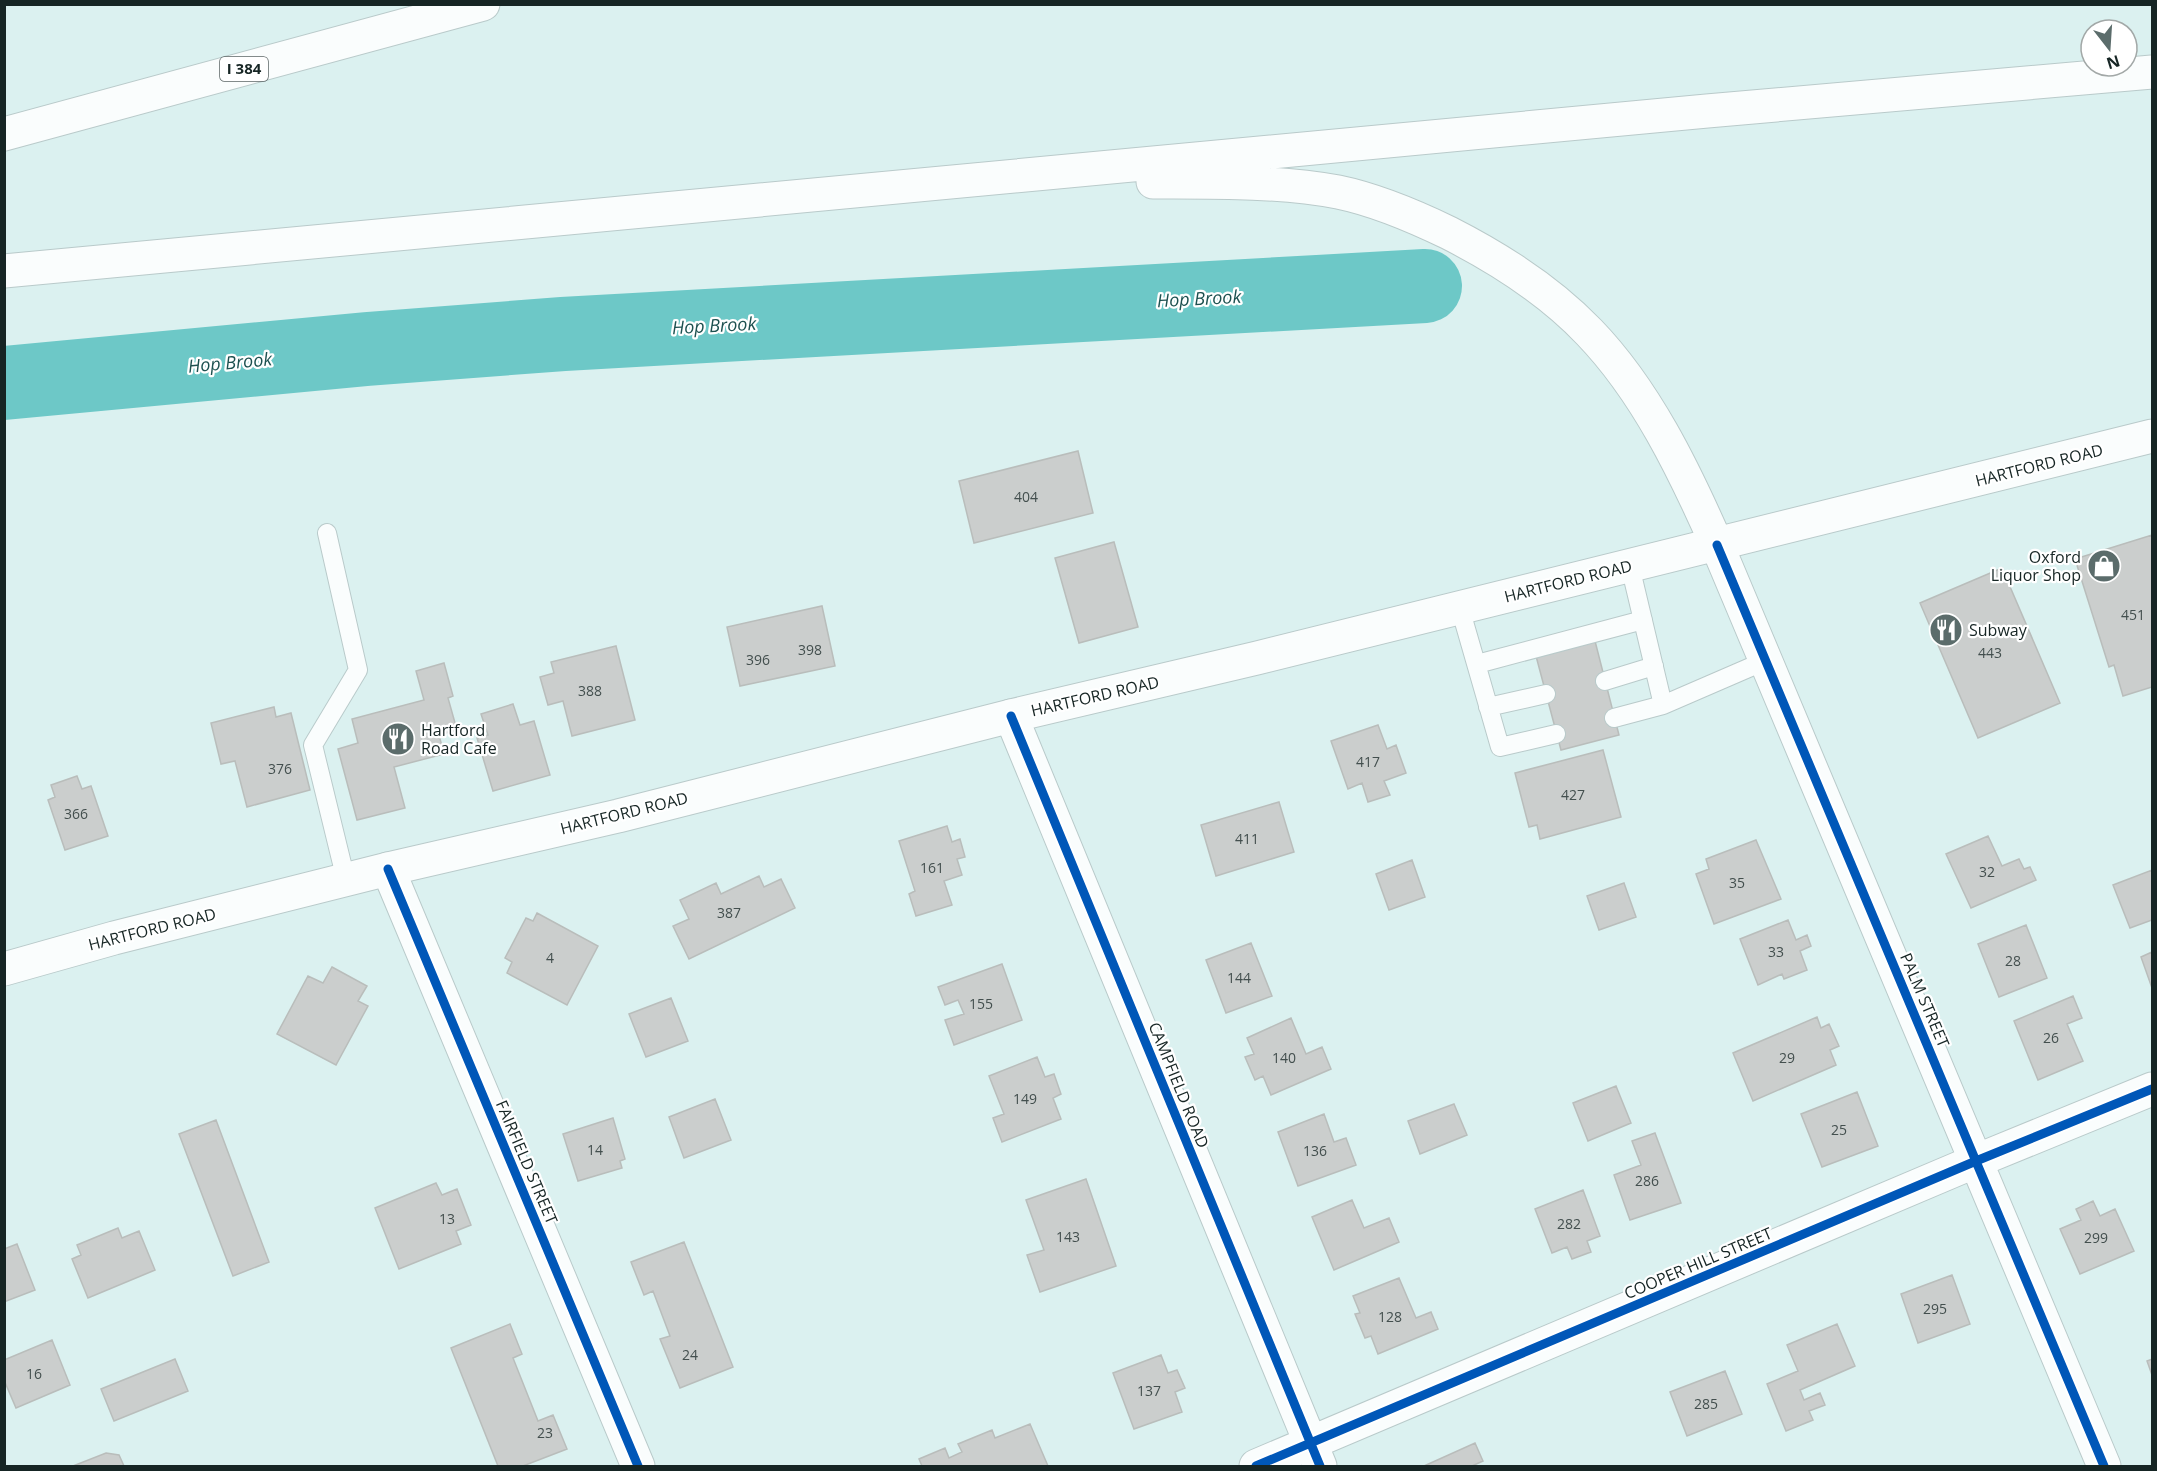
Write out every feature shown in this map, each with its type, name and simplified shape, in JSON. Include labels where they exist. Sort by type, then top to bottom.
[{"type":"main road","name":"I 384","points":[[4,134],[483,4]]},
{"type":"main road","points":[[4,271],[2152,72]]},
{"type":"main road","name":"PALM STREET","points":[[977,180],[1258,184],[1314,189],[1370,201],[1406,214],[1466,242],[1520,273],[1566,309],[1607,352],[1662,434],[1718,544],[2104,1467]]},
{"type":"main road","name":"HARTFORD ROAD","points":[[4,969],[114,938],[388,869],[618,816],[1011,716],[1460,608],[2152,436]]},
{"type":"main road","name":"CAMPFIELD ROAD","points":[[1011,716],[1315,1455]]},
{"type":"main road","name":"FAIRFIELD STREET","points":[[388,869],[638,1467]]},
{"type":"main road","name":"COOPER HILL STREET","points":[[1256,1467],[1315,1455],[1976,1161],[2152,1089]]},
{"type":"lane","points":[[327,533],[358,669],[314,745],[346,880]]},
{"type":"lane","points":[[1630,566],[1664,705]]},
{"type":"lane","points":[[1460,608],[1500,747],[1556,734]]},
{"type":"lane","points":[[1477,664],[1642,620]]},
{"type":"lane","points":[[1614,718],[1664,705],[1767,660]]},
{"type":"lane","points":[[1605,681],[1654,666]]},
{"type":"lane","points":[[1488,707],[1546,694]]},
{"type":"building","points":[[1078,451],[1093,513],[974,543],[959,481]]},
{"type":"building","points":[[2152,535],[2152,687],[2123,696],[2114,665],[2109,667],[2075,559]]},
{"type":"building","points":[[1114,542],[1138,627],[1079,643],[1055,558]]},
{"type":"building","points":[[2002,568],[2060,703],[1978,738],[1920,603]]},
{"type":"building","points":[[822,606],[835,666],[740,686],[727,627]]},
{"type":"building","points":[[1595,641],[1619,735],[1561,750],[1536,656]]},
{"type":"building","points":[[616,646],[635,720],[572,736],[563,701],[548,705],[540,677],[554,673],[551,662]]},
{"type":"building","name":"Hartford Road Cafe","points":[[444,663],[453,696],[448,698],[457,730],[439,735],[444,754],[394,767],[405,808],[357,820],[338,749],[358,743],[352,719],[424,700],[416,671]]},
{"type":"building","points":[[513,704],[520,725],[534,721],[550,775],[493,791],[477,738],[488,735],[481,714]]},
{"type":"building","points":[[274,707],[276,717],[291,713],[310,790],[247,807],[235,761],[221,764],[211,723]]},
{"type":"building","points":[[1378,725],[1387,749],[1396,745],[1406,773],[1384,781],[1390,795],[1368,802],[1362,783],[1348,789],[1331,741]]},
{"type":"building","points":[[1603,750],[1621,817],[1540,839],[1537,825],[1529,827],[1515,773]]},
{"type":"building","points":[[77,776],[82,789],[91,786],[108,836],[65,850],[48,800],[55,797],[51,785]]},
{"type":"building","points":[[1279,802],[1294,852],[1216,876],[1201,825]]},
{"type":"building","points":[[947,826],[952,842],[960,839],[965,857],[957,859],[962,875],[944,881],[952,905],[916,916],[909,894],[915,891],[899,841]]},
{"type":"building","points":[[1988,836],[2002,866],[2019,859],[2024,869],[2030,867],[2036,880],[1971,908],[1946,854]]},
{"type":"building","points":[[1756,840],[1781,899],[1714,924],[1696,874],[1709,869],[1706,859]]},
{"type":"building","points":[[1412,860],[1425,897],[1389,910],[1376,874]]},
{"type":"building","points":[[2152,870],[2152,920],[2130,928],[2113,885]]},
{"type":"building","points":[[759,876],[764,887],[781,879],[795,908],[689,959],[673,926],[689,919],[680,900],[716,883],[721,894]]},
{"type":"building","points":[[1624,883],[1636,917],[1599,930],[1587,896]]},
{"type":"building","points":[[537,913],[598,946],[567,1005],[507,973],[512,962],[505,958],[526,918],[533,921]]},
{"type":"building","points":[[1788,920],[1796,940],[1807,935],[1811,946],[1800,951],[1807,970],[1784,979],[1782,974],[1758,985],[1740,939]]},
{"type":"building","points":[[2026,925],[2047,978],[1999,997],[1978,944]]},
{"type":"building","points":[[1251,943],[1272,996],[1226,1013],[1206,960]]},
{"type":"building","points":[[2152,952],[2152,988],[2141,957]]},
{"type":"building","points":[[1002,964],[1022,1020],[954,1045],[945,1020],[964,1014],[958,1000],[945,1005],[938,987]]},
{"type":"building","points":[[332,967],[367,986],[358,1001],[368,1006],[336,1065],[277,1034],[308,976],[323,983]]},
{"type":"building","points":[[2073,996],[2082,1018],[2067,1024],[2083,1061],[2038,1080],[2014,1021]]},
{"type":"building","points":[[671,998],[688,1041],[646,1057],[629,1014]]},
{"type":"building","points":[[1817,1017],[1821,1028],[1829,1024],[1839,1046],[1830,1050],[1836,1065],[1753,1101],[1733,1053]]},
{"type":"building","points":[[1291,1018],[1306,1054],[1322,1047],[1331,1069],[1271,1095],[1263,1076],[1255,1080],[1245,1057],[1254,1054],[1247,1038]]},
{"type":"building","points":[[1037,1057],[1045,1077],[1054,1074],[1061,1094],[1053,1098],[1061,1119],[1002,1142],[993,1118],[1004,1114],[989,1076]]},
{"type":"building","points":[[1616,1086],[1631,1123],[1588,1141],[1573,1103]]},
{"type":"building","points":[[1857,1092],[1878,1146],[1822,1167],[1801,1114]]},
{"type":"building","points":[[715,1099],[731,1140],[684,1158],[669,1117]]},
{"type":"building","points":[[1454,1104],[1467,1135],[1420,1154],[1408,1121]]},
{"type":"building","points":[[1324,1114],[1334,1142],[1346,1138],[1356,1165],[1298,1186],[1278,1132]]},
{"type":"building","points":[[613,1118],[625,1159],[620,1161],[622,1168],[578,1181],[563,1134]]},
{"type":"building","points":[[216,1120],[269,1262],[233,1276],[179,1134]]},
{"type":"building","points":[[1655,1133],[1681,1203],[1630,1220],[1614,1175],[1641,1165],[1632,1141]]},
{"type":"building","points":[[1086,1179],[1116,1266],[1040,1292],[1027,1255],[1044,1250],[1026,1200]]},
{"type":"building","points":[[436,1183],[442,1195],[457,1189],[471,1225],[456,1231],[461,1244],[399,1269],[375,1208]]},
{"type":"building","points":[[1583,1190],[1600,1236],[1587,1241],[1591,1252],[1572,1259],[1567,1247],[1552,1253],[1535,1209]]},
{"type":"building","points":[[1352,1200],[1364,1228],[1389,1218],[1399,1242],[1334,1270],[1312,1217]]},
{"type":"building","points":[[2093,1201],[2100,1216],[2115,1209],[2134,1251],[2080,1274],[2060,1229],[2081,1220],[2076,1209]]},
{"type":"building","points":[[118,1228],[122,1238],[139,1231],[155,1270],[88,1298],[72,1259],[81,1255],[77,1245]]},
{"type":"building","points":[[684,1242],[733,1367],[680,1388],[660,1339],[670,1336],[653,1291],[644,1295],[631,1262]]},
{"type":"building","points":[[17,1244],[35,1290],[4,1302],[4,1249]]},
{"type":"building","points":[[1952,1275],[1970,1324],[1918,1343],[1901,1294]]},
{"type":"building","points":[[1399,1278],[1416,1318],[1431,1312],[1438,1329],[1378,1354],[1371,1336],[1365,1338],[1355,1314],[1360,1313],[1353,1296]]},
{"type":"building","points":[[510,1324],[522,1354],[513,1358],[538,1421],[553,1415],[567,1449],[523,1466],[498,1466],[451,1348]]},
{"type":"building","points":[[1837,1324],[1855,1366],[1800,1390],[1804,1400],[1820,1393],[1825,1405],[1809,1411],[1813,1420],[1786,1431],[1767,1384],[1798,1371],[1787,1345]]},
{"type":"building","points":[[52,1340],[70,1385],[16,1408],[4,1380],[4,1360]]},
{"type":"building","points":[[1161,1355],[1168,1373],[1177,1370],[1185,1388],[1175,1392],[1182,1412],[1134,1429],[1113,1373]]},
{"type":"building","points":[[175,1359],[188,1391],[114,1421],[101,1389]]},
{"type":"building","points":[[2152,1359],[2152,1375],[2147,1361]]},
{"type":"building","points":[[1725,1371],[1742,1414],[1687,1436],[1670,1392]]},
{"type":"building","points":[[1030,1424],[1048,1466],[922,1466],[919,1459],[945,1448],[949,1458],[962,1452],[958,1444],[992,1430],[995,1438]]},
{"type":"building","points":[[1475,1443],[1483,1461],[1472,1466],[1424,1466]]},
{"type":"building","points":[[106,1453],[119,1455],[124,1466],[73,1466]]},
{"type":"waterway","name":"Hop Brook","points":[[4,383],[367,349],[563,334],[1425,286]]},
{"type":"cycle path","points":[[1717,545],[2104,1466]]},
{"type":"cycle path","points":[[1011,716],[1320,1466]]},
{"type":"cycle path","points":[[388,869],[638,1466]]},
{"type":"cycle path","points":[[1256,1466],[1976,1161],[2152,1089]]},
{"type":"place","name":"Oxford Liquor Shop","points":[[2104,566]]},
{"type":"place","name":"Subway","points":[[1946,630]]},
{"type":"place","name":"Hartford Road Cafe","points":[[398,739]]}]
